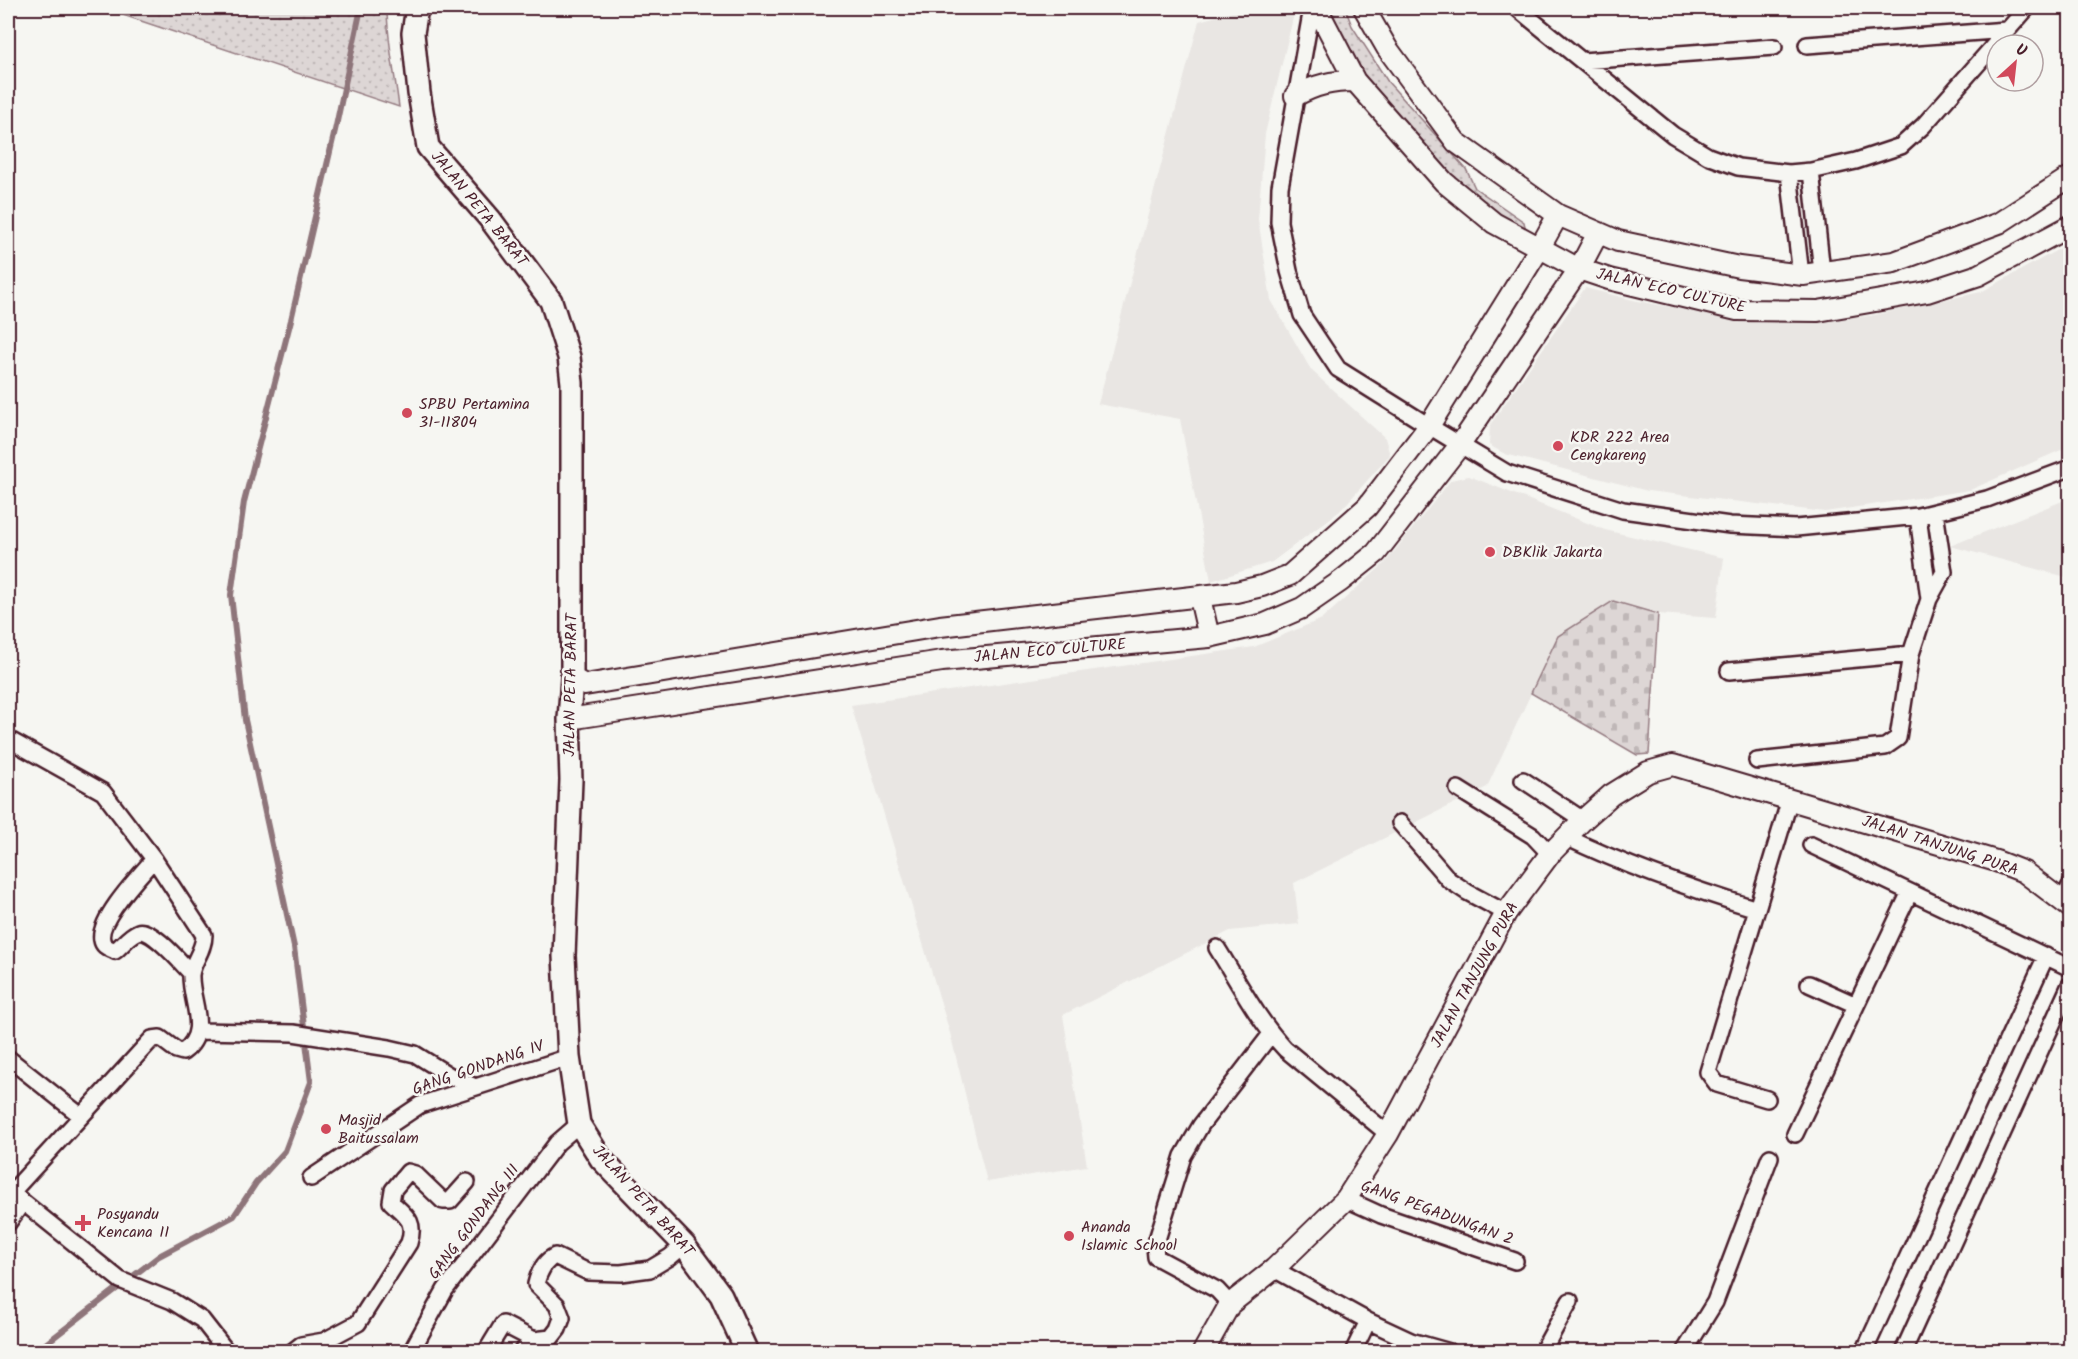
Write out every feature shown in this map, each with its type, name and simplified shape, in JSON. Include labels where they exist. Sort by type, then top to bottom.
[{"type":"main road","name":"JALAN PETA BARAT","points":[[417,8],[413,33],[419,93],[428,147],[490,219],[551,301],[569,357],[572,383],[572,678],[569,719],[571,780],[564,956],[569,1057],[579,1124],[601,1159],[684,1245],[721,1295],[747,1352]]},
{"type":"street","points":[[1312,8],[1280,187],[1279,222],[1289,271],[1302,315],[1338,369],[1428,426],[1507,473],[1623,510],[1730,525],[1796,528],[1918,516],[1987,499],[2070,468]]},
{"type":"street","name":"JALAN ECO CULTURE","points":[[1317,8],[1355,81],[1444,182],[1494,224],[1579,269],[1608,279],[1737,310],[1818,312],[1927,292],[1979,275],[2070,226]]},
{"type":"street","points":[[1364,8],[1387,48],[1456,142],[1558,215],[1618,241],[1739,267],[1801,275],[1894,262],[1999,223],[2070,177]]},
{"type":"street","points":[[1516,8],[1673,135],[1708,156],[1737,167],[1790,173],[1856,161],[1901,146],[1923,126],[2027,8]]},
{"type":"street","points":[[1807,45],[2007,30]]},
{"type":"street","points":[[1582,61],[1774,47]]},
{"type":"street","points":[[1295,96],[1313,87],[1335,81],[1355,81]]},
{"type":"street","points":[[1811,171],[1822,272]]},
{"type":"street","points":[[1790,173],[1801,275]]},
{"type":"street","points":[[572,678],[585,685],[940,626],[1200,598],[1262,586],[1290,575],[1367,507],[1428,426],[1558,215]]},
{"type":"street","name":"JALAN ECO CULTURE","points":[[569,719],[942,661],[1209,637],[1265,624],[1302,608],[1376,554],[1460,445],[1579,269],[1598,233]]},
{"type":"street","points":[[1757,761],[1886,747],[1898,738],[1911,654],[1929,599],[1944,572],[1935,512]]},
{"type":"street","points":[[1918,516],[1929,599]]},
{"type":"street","points":[[1200,598],[1209,637]]},
{"type":"street","points":[[1729,671],[1911,654]]},
{"type":"street","points":[[8,739],[103,792],[154,859],[204,935],[204,946],[191,973],[199,1031],[189,1048],[183,1052],[176,1050],[160,1038],[152,1039],[81,1116],[14,1195],[8,1223]]},
{"type":"street","name":"JALAN TANJUNG PURA","points":[[1203,1352],[1230,1304],[1274,1269],[1346,1199],[1388,1134],[1506,913],[1550,854],[1611,795],[1648,772],[1673,765],[1790,799],[1996,861],[2024,872],[2068,898]]},
{"type":"street","points":[[1523,780],[1583,820]]},
{"type":"street","points":[[1458,789],[1533,836],[1550,854]]},
{"type":"street","points":[[1767,1099],[1716,1084],[1708,1072],[1790,799]]},
{"type":"street","points":[[1400,823],[1449,879],[1467,892],[1506,913]]},
{"type":"street","points":[[1566,837],[1677,884],[1757,909]]},
{"type":"street","points":[[1811,845],[2070,968]]},
{"type":"street","points":[[154,859],[118,901],[101,932],[102,941],[105,947],[115,951],[138,932],[144,932],[153,936],[191,973]]},
{"type":"street","points":[[1795,1134],[1911,892]]},
{"type":"street","points":[[1217,948],[1257,1016],[1271,1034],[1285,1049],[1388,1134]]},
{"type":"street","points":[[1864,1352],[2046,956]]},
{"type":"street","points":[[1809,984],[1856,1005]]},
{"type":"street","points":[[1903,1352],[2069,993]]},
{"type":"street","points":[[199,1031],[292,1033],[389,1048],[415,1054],[452,1077],[475,1087]]},
{"type":"street","points":[[1230,1304],[1217,1290],[1156,1257],[1155,1246],[1184,1156],[1201,1125],[1271,1034]]},
{"type":"street","name":"GANG GONDANG IV","points":[[311,1178],[379,1130],[420,1105],[569,1057]]},
{"type":"street","points":[[8,1058],[81,1116]]},
{"type":"street","name":"GANG GONDANG III","points":[[411,1352],[445,1290],[557,1143],[579,1124]]},
{"type":"street","points":[[1684,1352],[1715,1302],[1770,1157]]},
{"type":"street","points":[[292,1352],[301,1345],[324,1341],[358,1323],[409,1243],[413,1231],[409,1219],[391,1202],[393,1190],[408,1172],[415,1174],[443,1201],[450,1201],[467,1182]]},
{"type":"street","points":[[14,1195],[120,1280],[172,1301],[202,1320],[227,1352]]},
{"type":"street","name":"GANG PEGADUNGAN 2","points":[[1346,1199],[1381,1215],[1515,1261]]},
{"type":"street","points":[[486,1352],[500,1325],[503,1324],[534,1340],[551,1338],[558,1329],[562,1318],[557,1305],[536,1284],[538,1273],[548,1259],[555,1256],[588,1272],[621,1273],[650,1269],[684,1245]]},
{"type":"street","points":[[1274,1269],[1368,1321],[1411,1341],[1450,1352]]},
{"type":"street","points":[[1542,1352],[1570,1301]]},
{"type":"street","points":[[1353,1352],[1368,1321]]},
{"type":"street","points":[[521,1352],[534,1340]]},
{"type":"shaded area","points":[[1247,8],[1292,8],[1294,14],[1265,134],[1258,219],[1271,300],[1311,370],[1385,438],[1390,455],[1340,511],[1272,562],[1211,581],[1180,419],[1098,404],[1199,21]]},
{"type":"shaded area","points":[[2070,243],[2070,446],[1970,490],[1825,512],[1648,491],[1505,454],[1489,445],[1490,425],[1585,288],[1637,301],[1759,323],[1869,316],[1981,292]]},
{"type":"shaded area","points":[[1469,476],[1605,530],[1724,558],[1716,618],[1658,614],[1613,602],[1558,636],[1487,787],[1294,883],[1299,924],[1230,931],[1063,1015],[1087,1166],[987,1182],[950,1033],[851,705],[1254,647],[1322,619],[1385,563],[1451,480]]},
{"type":"shaded area","points":[[2070,498],[2070,578],[1950,546]]},
{"type":"green space","points":[[102,8],[387,8],[399,107]]},
{"type":"green space","points":[[1329,8],[1345,8],[1352,26],[1388,82],[1466,169],[1475,188],[1524,222],[1526,231],[1522,233],[1442,170],[1374,92],[1337,35],[1328,11]]},
{"type":"green space","points":[[1613,601],[1658,614],[1649,754],[1637,755],[1531,693],[1558,636]]},
{"type":"waterway","points":[[35,1352],[159,1256],[234,1216],[256,1183],[285,1151],[311,1082],[294,947],[245,720],[231,595],[244,502],[291,320],[361,8]]},
{"type":"place","name":"SPBU Pertamina 31-11804","points":[[407,413]]},
{"type":"place","name":"KDR 222 Area Cengkareng","points":[[1558,446]]},
{"type":"place","name":"DBKlik Jakarta","points":[[1490,552]]},
{"type":"place","name":"Masjid Baitussalam","points":[[326,1129]]},
{"type":"place","name":"Posyandu Kencana II","points":[[83,1223]]},
{"type":"place","name":"Ananda Islamic School","points":[[1069,1236]]}]
